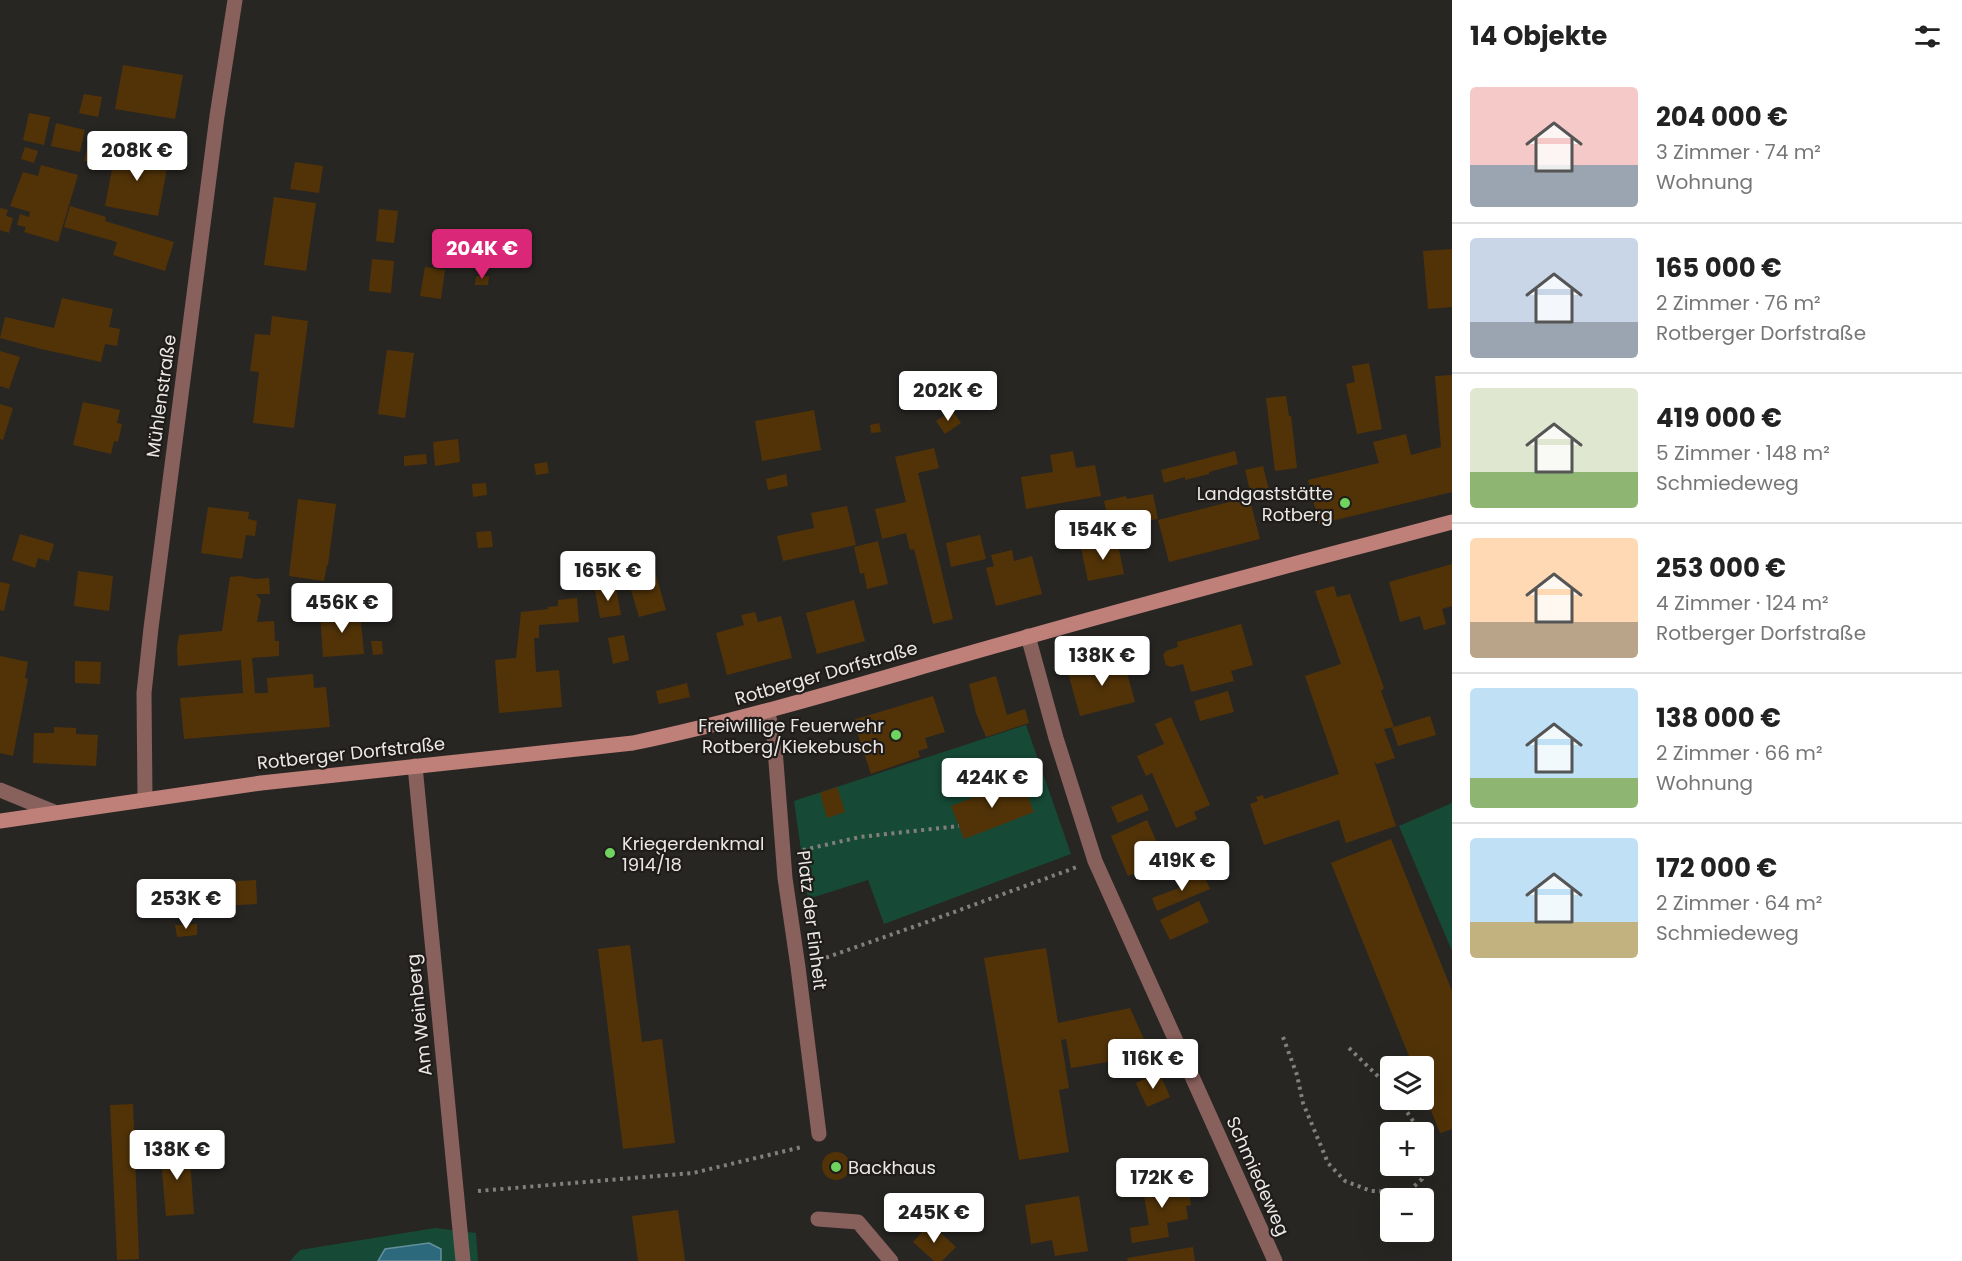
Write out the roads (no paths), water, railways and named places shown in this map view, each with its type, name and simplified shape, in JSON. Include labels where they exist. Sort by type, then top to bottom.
[{"type":"main road","name":"Rotberger Dorfstraße","points":[[0,821],[145,798],[261,783],[633,743],[687,732],[1028,636],[1452,522]]},
{"type":"street","name":"Mühlenstraße","points":[[145,798],[144,693],[151,628],[216,127],[235,0]]},
{"type":"street","name":"Schmiedeweg","points":[[1028,636],[1056,738],[1095,861],[1275,1261]]},
{"type":"street","name":"Platz der Einheit","points":[[767,711],[774,736],[783,855],[819,1134]]},
{"type":"street","name":"Am Weinberg","points":[[415,766],[463,1261]]},
{"type":"street","points":[[0,790],[54,812]]},
{"type":"street","points":[[818,1219],[858,1222],[891,1261]]},
{"type":"water","points":[[429,1243],[441,1249],[441,1261],[378,1261],[385,1249]]},
{"type":"place","name":"Landgaststätte Rotberg","points":[[1345,503]]},
{"type":"place","name":"Freiwillige Feuerwehr Rotberg/Kiekebusch","points":[[896,735]]},
{"type":"place","name":"Kriegerdenkmal 1914/18","points":[[610,853]]},
{"type":"place","name":"Backhaus","points":[[836,1167]]}]
